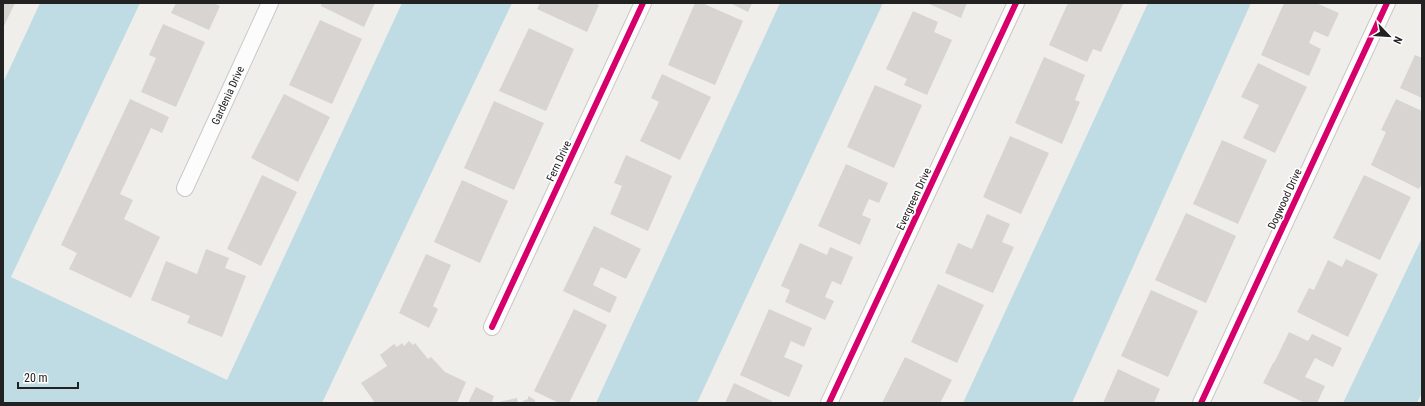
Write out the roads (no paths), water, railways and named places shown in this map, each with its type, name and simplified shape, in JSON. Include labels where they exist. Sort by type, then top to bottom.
[{"type":"street","name":"Gardenia Drive","points":[[184,188],[270,3]]},
{"type":"street","name":"Fern Drive","points":[[492,327],[643,3]]},
{"type":"street","name":"Evergreen Drive","points":[[829,403],[1016,3]]},
{"type":"street","name":"Dogwood Drive","points":[[1201,403],[1387,3]]},
{"type":"water","points":[[40,3],[140,3],[11,277],[227,380],[402,3],[512,3],[322,403],[3,403],[3,83]]},
{"type":"water","points":[[780,3],[883,3],[697,403],[596,403]]},
{"type":"water","points":[[1148,3],[1251,3],[1072,403],[963,403]]},
{"type":"water","points":[[1422,238],[1422,393],[1417,403],[1343,403]]}]
